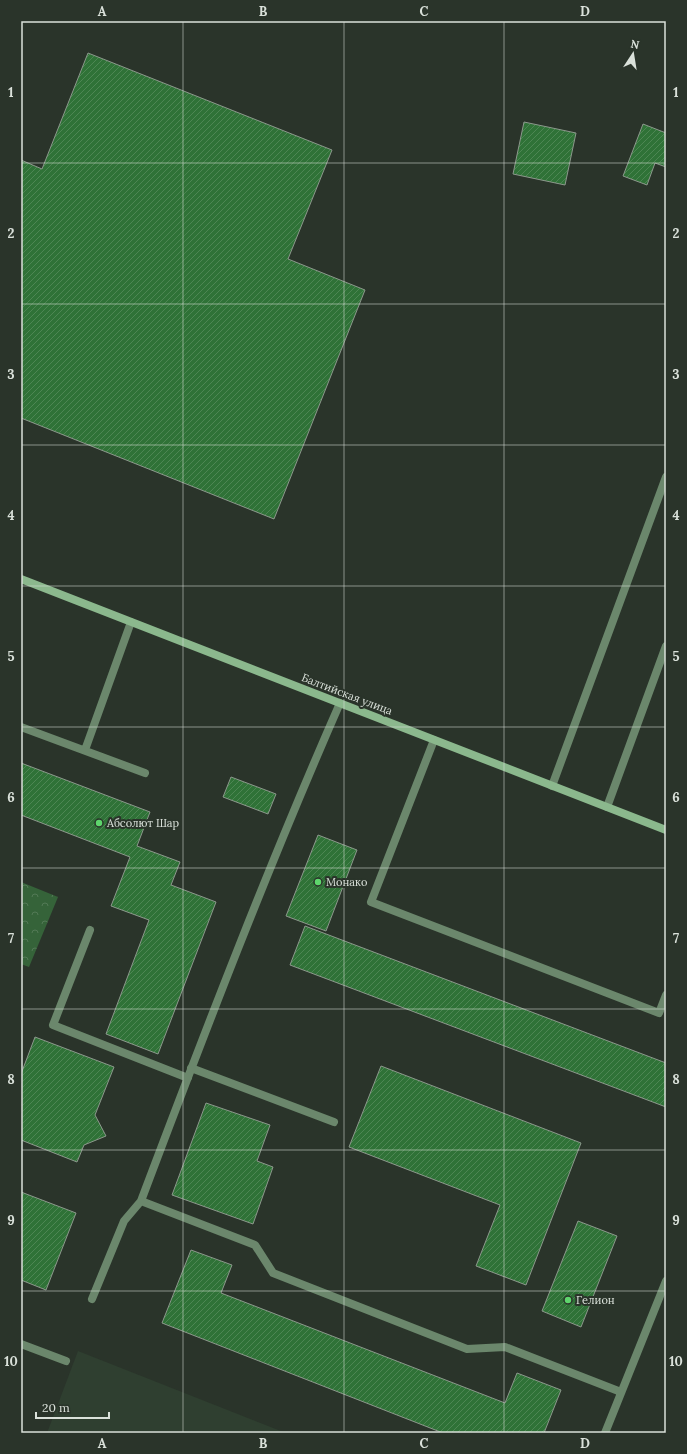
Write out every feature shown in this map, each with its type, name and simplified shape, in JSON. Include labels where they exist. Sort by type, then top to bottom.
[{"type":"main road","name":"Балтийская улица","points":[[21,579],[666,830]]},
{"type":"lane","points":[[552,786],[666,477]]},
{"type":"lane","points":[[85,750],[131,622]]},
{"type":"lane","points":[[607,807],[666,646]]},
{"type":"lane","points":[[92,1299],[124,1221],[141,1201],[225,981],[295,808],[340,703]]},
{"type":"lane","points":[[21,727],[145,773]]},
{"type":"lane","points":[[434,740],[371,902],[659,1013],[666,995]]},
{"type":"lane","points":[[90,930],[53,1026],[188,1078]]},
{"type":"lane","points":[[191,1068],[334,1122]]},
{"type":"lane","points":[[141,1201],[255,1244],[273,1273],[467,1349],[505,1347],[621,1392]]},
{"type":"lane","points":[[605,1433],[666,1280]]},
{"type":"lane","points":[[21,1344],[66,1361]]},
{"type":"shaded area","points":[[78,1351],[286,1433],[47,1433]]},
{"type":"green space","points":[[21,882],[58,897],[29,967],[21,964]]},
{"type":"building","points":[[88,53],[332,150],[288,259],[365,290],[274,519],[21,418],[21,160],[42,169]]},
{"type":"building","points":[[524,122],[576,133],[565,185],[513,174]]},
{"type":"building","points":[[643,124],[666,133],[666,167],[655,163],[647,185],[623,176]]},
{"type":"building","points":[[21,763],[150,812],[137,846],[180,862],[171,885],[216,902],[158,1054],[106,1034],[149,920],[111,906],[130,857],[21,815]]},
{"type":"building","points":[[231,777],[276,794],[268,814],[223,797]]},
{"type":"building","points":[[318,835],[357,850],[326,931],[286,916]]},
{"type":"building","points":[[305,926],[666,1063],[666,1107],[290,965]]},
{"type":"building","points":[[35,1037],[114,1067],[95,1115],[106,1136],[84,1145],[77,1162],[21,1140],[21,1074]]},
{"type":"building","points":[[381,1066],[581,1143],[526,1285],[476,1266],[500,1205],[349,1147]]},
{"type":"building","points":[[206,1103],[270,1125],[257,1161],[273,1167],[253,1224],[172,1195]]},
{"type":"building","points":[[21,1192],[76,1213],[46,1290],[21,1280]]},
{"type":"building","points":[[578,1221],[617,1236],[581,1327],[542,1311]]},
{"type":"building","points":[[191,1250],[232,1265],[221,1293],[505,1403],[517,1373],[561,1390],[544,1433],[443,1433],[162,1323]]},
{"type":"place","name":"Абсолют Шар","points":[[99,823]]},
{"type":"place","name":"Монако","points":[[318,882]]},
{"type":"place","name":"Гелион","points":[[568,1300]]}]
